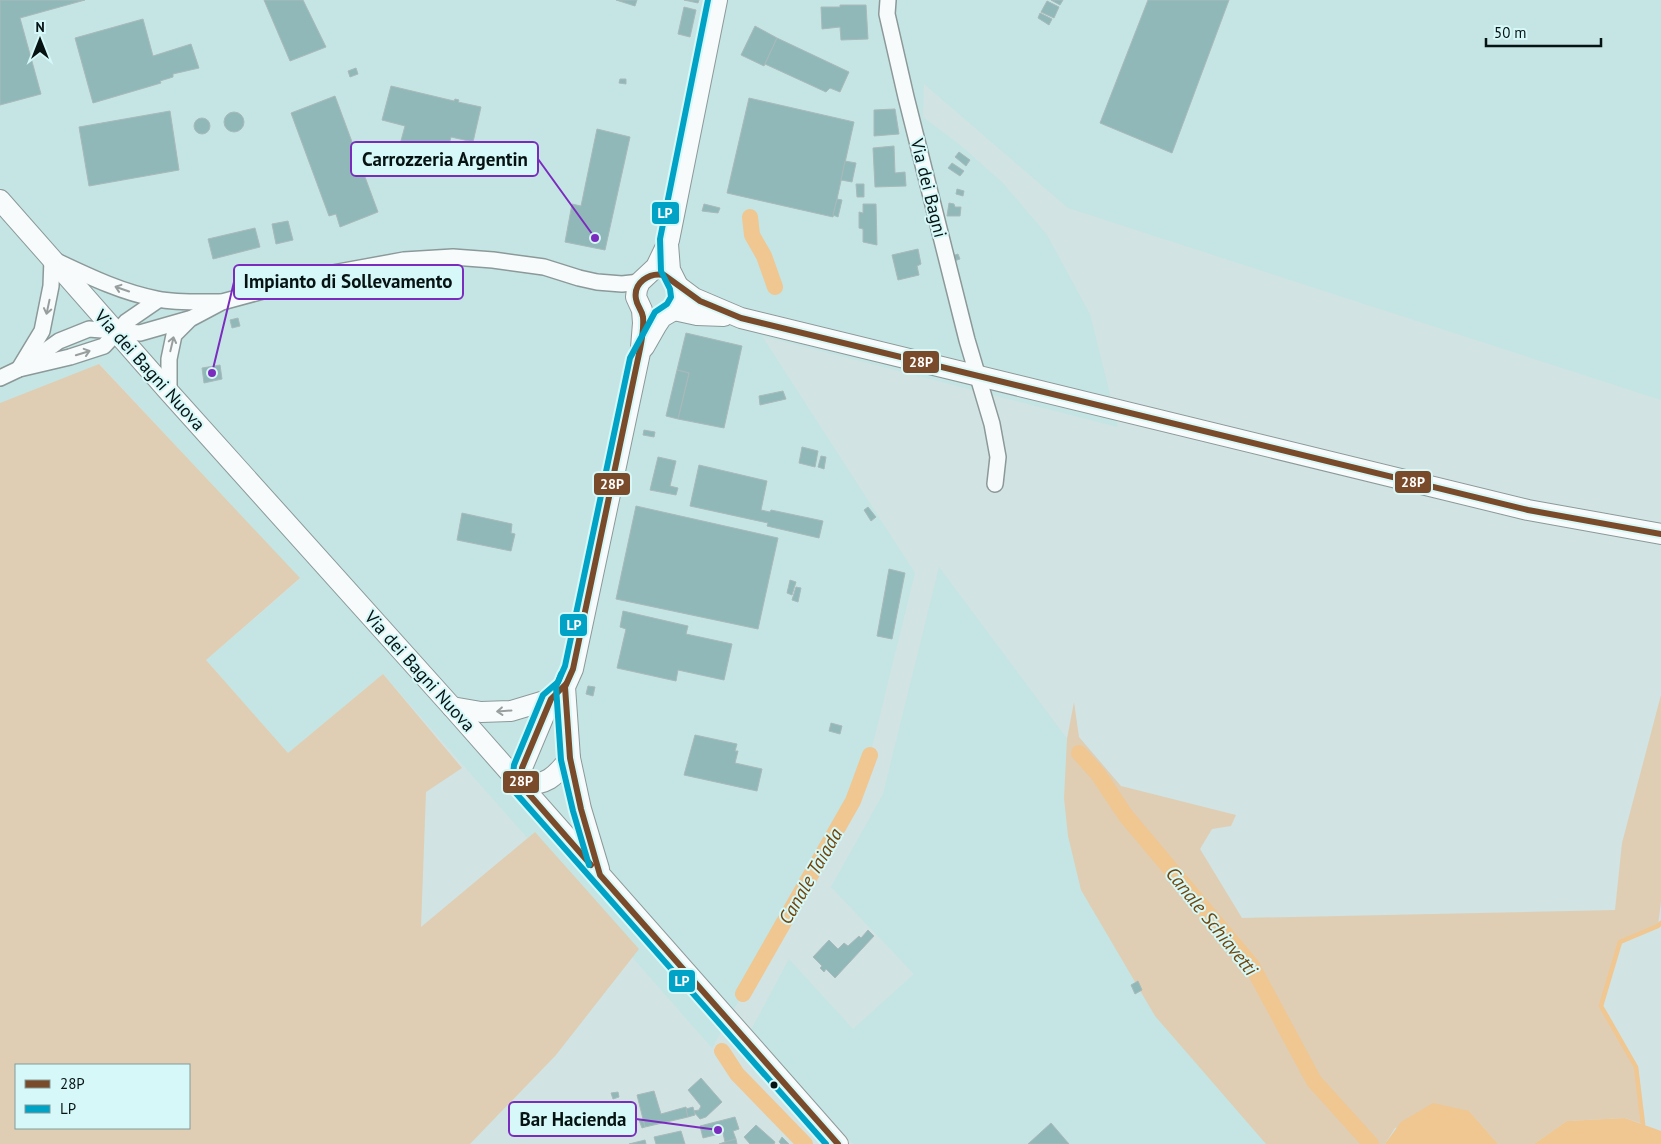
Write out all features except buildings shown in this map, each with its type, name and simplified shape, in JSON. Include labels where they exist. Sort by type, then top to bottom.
[{"type":"street","points":[[638,361],[649,337],[680,298],[670,270],[669,240],[717,0]]},
{"type":"street","name":"Via dei Bagni","points":[[888,0],[887,14],[906,97],[967,340],[992,424],[998,456],[995,484]]},
{"type":"street","name":"Via dei Bagni Nuova","points":[[0,200],[838,1144]]},
{"type":"street","points":[[570,758],[551,779],[537,785],[521,785],[522,768],[558,693],[572,669],[638,361],[642,336],[640,307],[636,297],[637,289],[656,267],[669,240]]},
{"type":"street","points":[[0,378],[19,369],[59,341],[89,329],[140,333],[190,319],[222,302],[331,273],[404,260],[453,257],[493,260],[544,267],[579,278],[622,284],[662,274],[694,298],[741,318],[1528,510],[1661,534]]},
{"type":"street","points":[[19,369],[42,331],[51,286],[52,259],[125,291],[158,300],[222,302]]},
{"type":"street","points":[[598,282],[619,292],[648,315],[655,317],[668,313],[741,318]]},
{"type":"street","points":[[19,369],[70,357],[104,346],[126,322],[158,300]]},
{"type":"street","points":[[169,392],[169,359],[174,335],[190,319]]},
{"type":"street","points":[[452,707],[482,712],[511,711],[558,693]]},
{"type":"street","points":[[558,693],[581,809],[600,875]]},
{"type":"shaded area","points":[[0,0],[1661,0],[1661,400],[1068,208],[924,84],[923,117],[959,144],[1003,183],[1047,235],[1090,314],[1118,427],[762,336],[915,573],[870,755],[853,801],[712,1048],[383,674],[288,753],[206,660],[300,579],[100,364],[0,403]]},
{"type":"shaded area","points":[[99,364],[300,578],[206,660],[288,753],[383,674],[462,768],[426,792],[421,927],[535,832],[639,949],[556,1055],[470,1144],[0,1144],[0,403]]},
{"type":"shaded area","points":[[939,567],[1247,980],[1323,1144],[853,1144],[751,1030],[789,959],[853,1029],[914,974],[831,887],[883,794]]},
{"type":"shaded area","points":[[1661,695],[1661,901],[1658,926],[1620,942],[1601,1006],[1636,1067],[1643,1124],[1625,1118],[1567,1121],[1534,1144],[1498,1144],[1469,1111],[1395,1128],[1385,1144],[1266,1144],[1155,1016],[1081,890],[1068,836],[1064,798],[1067,739],[1074,702],[1079,737],[1121,786],[1236,815],[1231,826],[1212,829],[1200,849],[1242,918],[1615,910],[1622,843]]},
{"type":"shaded area","points":[[1433,1103],[1469,1111],[1498,1144],[1385,1144],[1401,1122]]},
{"type":"shaded area","points":[[1625,1118],[1661,1131],[1661,1144],[1534,1144],[1567,1121]]},
{"type":"waterway","name":"Canale Schiavetti","points":[[750,217],[752,235],[764,256],[775,287]]},
{"type":"waterway","name":"Canale Schiavetti","points":[[1079,753],[1098,774],[1126,816],[1252,966],[1314,1081],[1371,1144]]},
{"type":"waterway","name":"Canale Taiada","points":[[743,994],[853,801],[870,755]]},
{"type":"waterway","points":[[1643,1124],[1636,1067],[1601,1006],[1620,942],[1661,923]]},
{"type":"waterway","name":"Canale Taiada","points":[[722,1051],[737,1074],[805,1144]]},
{"type":"transit line","name":"LP","points":[[708,0],[660,239],[661,271],[670,289],[671,297],[667,304],[655,312],[630,358],[565,666],[558,682],[543,695],[514,765],[512,785],[514,791],[826,1144]]},
{"type":"transit line","name":"28P","points":[[838,1144],[600,875],[581,809],[570,758],[565,687],[573,669],[641,345],[643,317],[636,293],[643,280],[653,275],[664,275],[700,301],[741,318],[1528,510],[1661,534]]},
{"type":"transit line","name":"LP","points":[[561,674],[556,687],[561,760],[573,811],[589,865]]},
{"type":"transit line","name":"28P","points":[[566,684],[551,699],[522,768],[521,785],[591,865]]},
{"type":"place","name":"Carrozzeria Argentin","points":[[595,238]]},
{"type":"place","name":"Impianto di Sollevamento","points":[[212,373]]},
{"type":"place","name":"Bar Hacienda","points":[[718,1130]]}]
